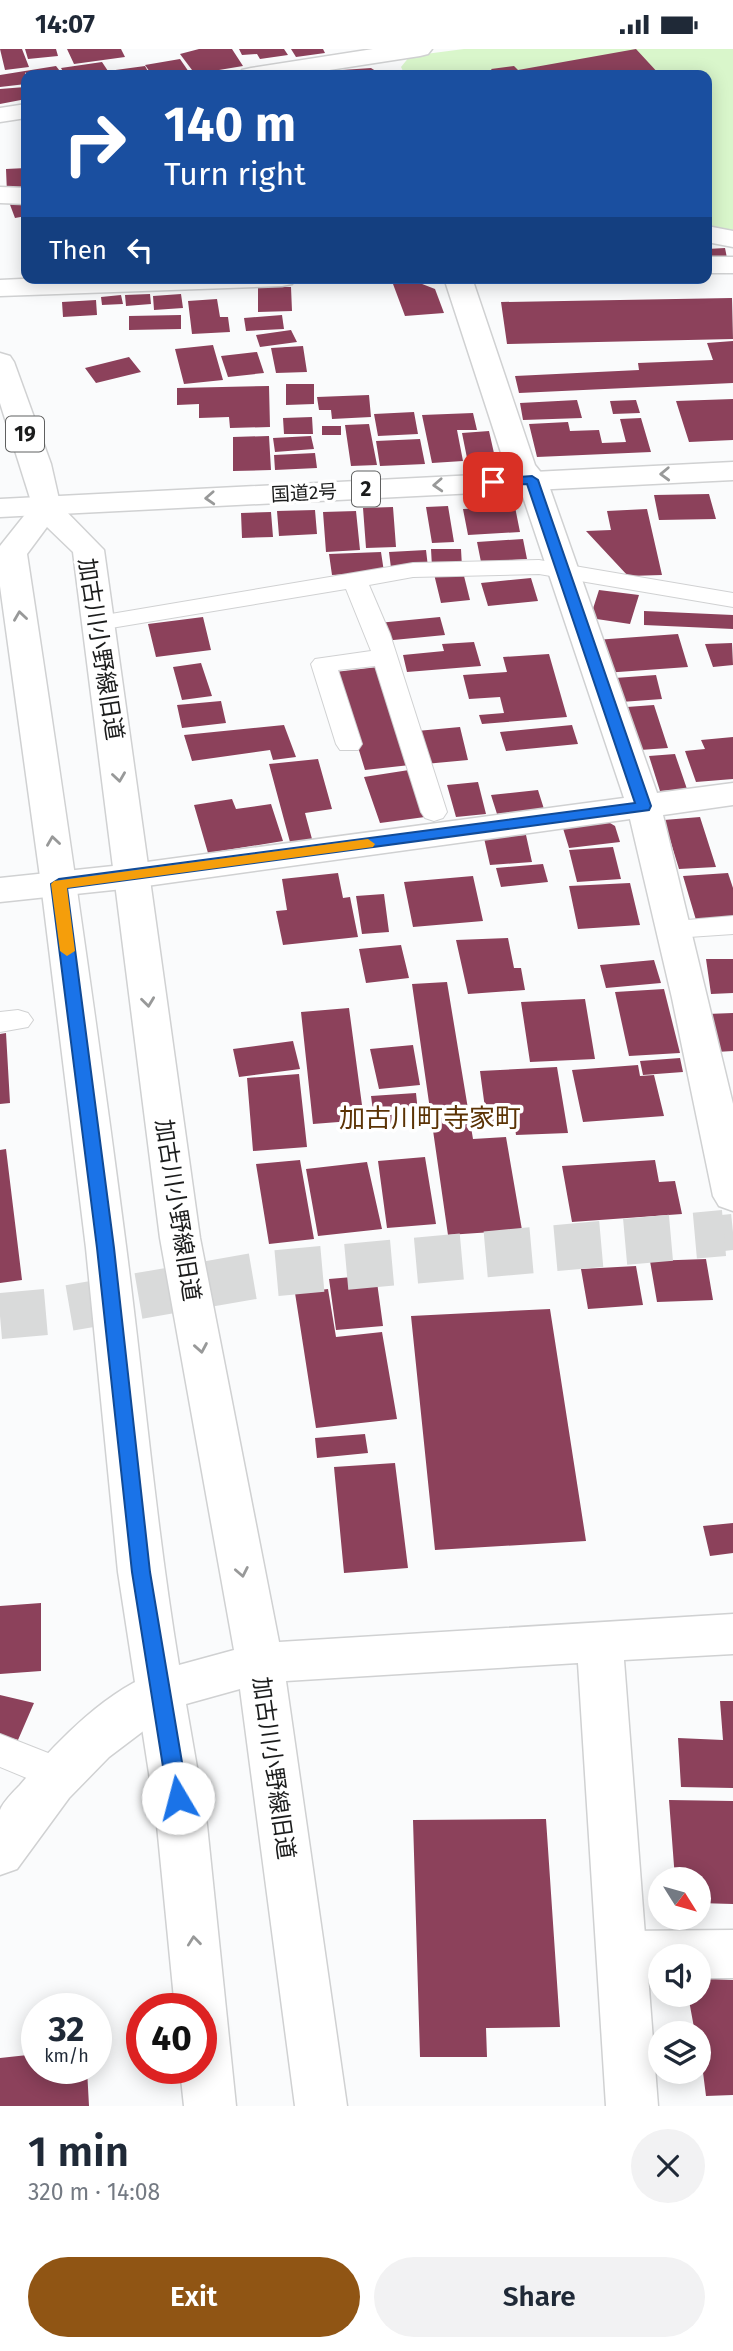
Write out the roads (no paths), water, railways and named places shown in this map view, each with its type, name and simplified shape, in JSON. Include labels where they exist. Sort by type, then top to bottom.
[{"type":"main road","points":[[318,70],[385,65],[420,49]]},
{"type":"main road","points":[[0,115],[21,112]]},
{"type":"main road","points":[[0,195],[21,196]]},
{"type":"main road","points":[[712,234],[733,239]]},
{"type":"main road","points":[[712,265],[733,265]]},
{"type":"main road","points":[[0,288],[113,284]]},
{"type":"main road","points":[[460,284],[521,468],[532,480],[644,806],[733,1196]]},
{"type":"main road","name":"19","points":[[0,362],[36,464],[46,507]]},
{"type":"main road","name":"国道2号","points":[[0,508],[733,471]]},
{"type":"main road","points":[[46,507],[11,553],[59,884],[106,1248],[141,1572],[182,1825],[199,1993]]},
{"type":"main road","name":"加古川小野線旧道","points":[[46,507],[89,550],[180,1238],[260,1663],[321,2106]]},
{"type":"main road","points":[[0,890],[132,876],[733,794]]},
{"type":"main road","points":[[0,1853],[22,1815],[58,1774],[89,1744],[162,1690],[260,1663],[340,1656],[600,1645],[733,1635]]},
{"type":"main road","points":[[600,1645],[624,1955],[632,2106]]},
{"type":"main road","points":[[624,1955],[733,1954]]},
{"type":"main road","points":[[209,2084],[211,2106]]},
{"type":"lane","points":[[99,623],[413,570],[539,567],[563,569],[733,600]]},
{"type":"lane","points":[[354,579],[384,657],[434,812]]},
{"type":"lane","points":[[349,744],[324,664],[384,657]]},
{"type":"lane","points":[[674,929],[733,925]]},
{"type":"lane","points":[[0,1750],[58,1774]]},
{"type":"tunnel","points":[[719,1233],[733,1232]]},
{"type":"tunnel","points":[[0,1316],[46,1312],[266,1274],[719,1233]]},
{"type":"tunnel","points":[[704,1235],[719,1233]]},
{"type":"tunnel","points":[[719,1233],[724,1233]]},
{"type":"district","name":"加古川町寺家町","points":[[430,1118]]}]
